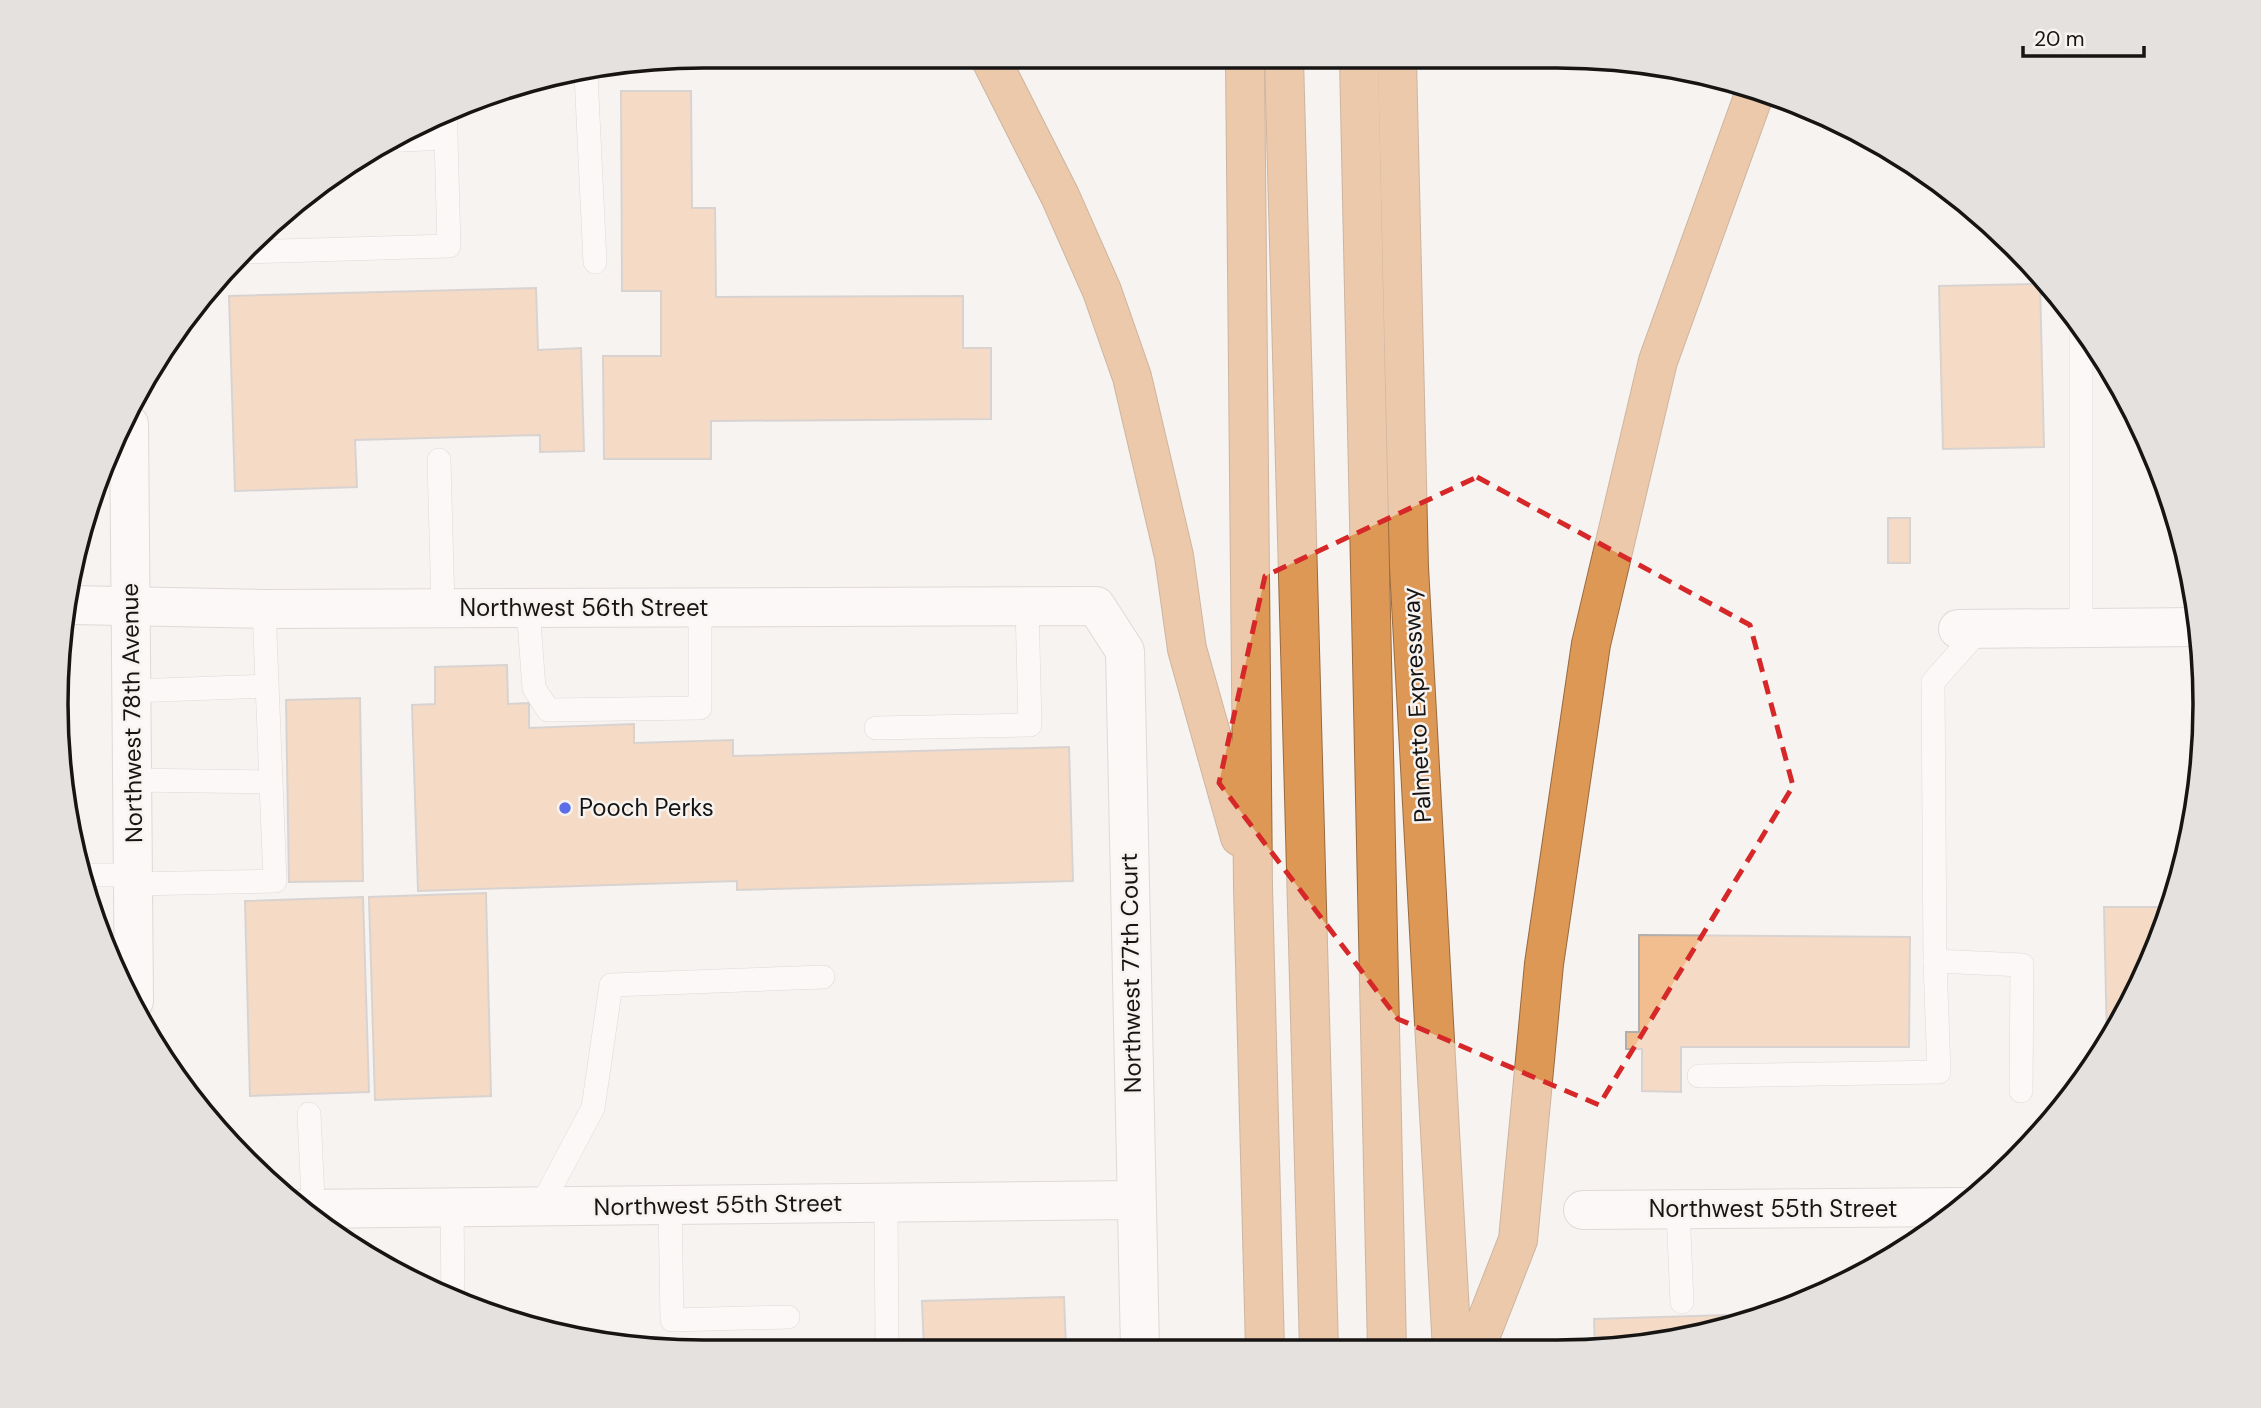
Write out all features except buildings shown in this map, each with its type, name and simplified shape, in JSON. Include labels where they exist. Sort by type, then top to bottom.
[{"type":"highway","points":[[996,68],[1020,111],[1065,207],[1106,302],[1132,377],[1174,556],[1187,649],[1253,887]]},
{"type":"highway","points":[[1245,68],[1253,887],[1265,1340]]},
{"type":"highway","points":[[1284,68],[1319,1340]]},
{"type":"highway","points":[[1359,68],[1387,1340]]},
{"type":"highway","name":"Palmetto Expressway","points":[[1397,68],[1409,567],[1451,1340]]},
{"type":"highway","points":[[1479,1340],[1518,1240],[1544,964],[1591,644],[1658,360],[1752,99]]},
{"type":"street","name":"Northwest 78th Avenue","points":[[124,962],[133,879],[129,434]]},
{"type":"street","name":"Northwest 56th Street","points":[[76,604],[264,609],[1096,606]]},
{"type":"street","name":"Northwest 77th Court","points":[[1096,606],[1125,651],[1140,1340]]},
{"type":"street","points":[[1969,629],[2188,627]]},
{"type":"street","name":"Northwest 55th Street","points":[[323,1212],[452,1207],[1136,1200]]},
{"type":"street","name":"Northwest 55th Street","points":[[1583,1210],[1945,1207]]},
{"type":"lane","points":[[586,79],[595,262]]},
{"type":"lane","points":[[256,252],[449,246],[446,128],[421,135]]},
{"type":"lane","points":[[2081,344],[2081,628]]},
{"type":"lane","points":[[439,460],[443,608]]},
{"type":"lane","points":[[876,728],[1030,725],[1027,606]]},
{"type":"lane","points":[[528,608],[534,688],[548,710],[701,708],[700,608]]},
{"type":"lane","points":[[92,877],[275,881],[264,609]]},
{"type":"lane","points":[[1699,1076],[1938,1072],[1933,682],[1969,629]]},
{"type":"lane","points":[[131,691],[267,686]]},
{"type":"lane","points":[[132,780],[270,782]]},
{"type":"lane","points":[[1935,961],[2022,965],[2021,1091]]},
{"type":"lane","points":[[541,1206],[593,1108],[611,985],[823,977]]},
{"type":"lane","points":[[309,1114],[309,1202]]},
{"type":"lane","points":[[886,1203],[887,1340]]},
{"type":"lane","points":[[670,1205],[672,1320],[788,1317]]},
{"type":"lane","points":[[452,1207],[453,1287]]},
{"type":"lane","points":[[1678,1210],[1682,1302]]},
{"type":"highlighted area","points":[[1477,477],[1750,625],[1793,786],[1599,1105],[1398,1019],[1219,783],[1265,576]]},
{"type":"place","name":"Pooch Perks","points":[[565,808]]}]
